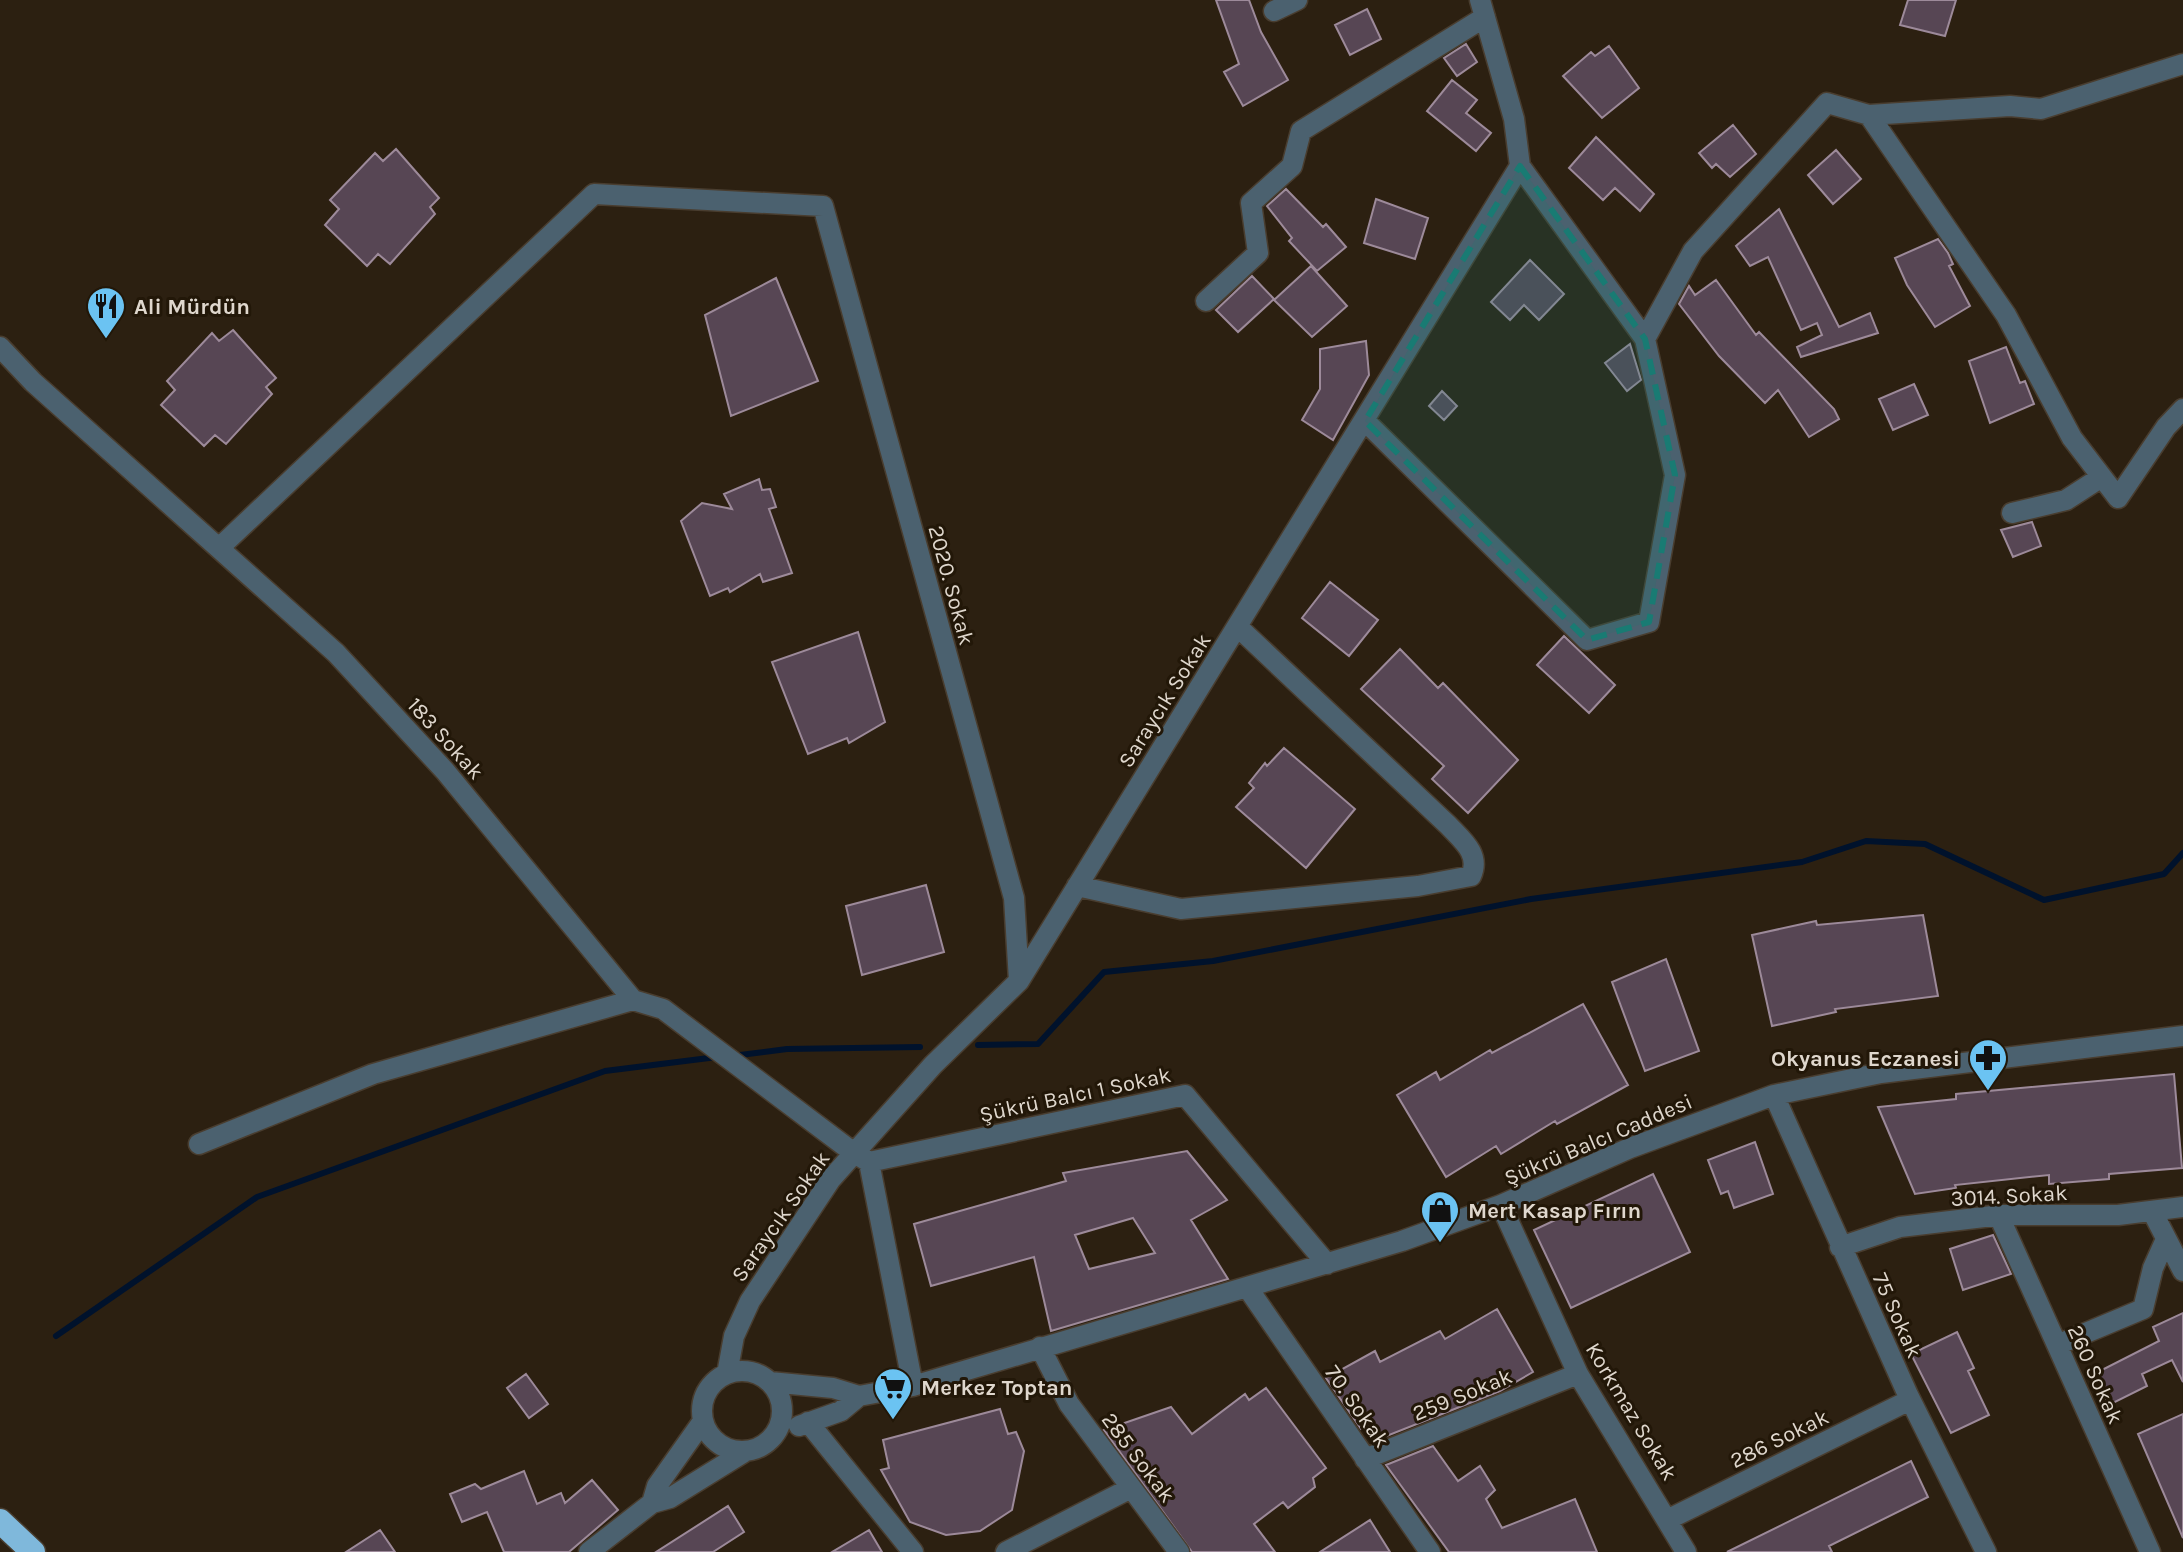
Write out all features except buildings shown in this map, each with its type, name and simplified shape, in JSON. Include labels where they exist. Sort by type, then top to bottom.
[{"type":"highway","points":[[0,1521],[33,1552]]},
{"type":"street","points":[[1274,11],[1297,0]]},
{"type":"street","points":[[1206,301],[1258,253],[1251,203],[1292,166],[1301,131],[1483,8],[1514,119],[1520,166],[1645,339],[1675,475],[1649,622],[1587,640],[1365,421]]},
{"type":"street","points":[[1645,339],[1693,251],[1827,103],[1869,115],[2010,106],[2041,109],[2183,64]]},
{"type":"street","points":[[1869,115],[2006,315],[2072,438],[2118,498],[2166,427],[2183,409]]},
{"type":"street","name":"Saraycık Sokak","points":[[727,1374],[734,1336],[750,1301],[831,1179],[862,1158],[933,1065],[1019,981],[1520,166]]},
{"type":"street","name":"2020. Sokak","points":[[219,548],[594,194],[823,206],[1014,898],[1019,981]]},
{"type":"street","name":"183 Sokak","points":[[0,347],[33,382],[336,653],[445,771],[633,1000],[663,1009],[862,1158]]},
{"type":"street","points":[[2012,513],[2066,500],[2100,478]]},
{"type":"street","points":[[1077,886],[1181,909],[1418,886],[1471,876],[1475,860],[1472,851],[1448,825],[1238,627]]},
{"type":"street","points":[[199,1144],[373,1074],[633,1000]]},
{"type":"street","name":"Şükrü Balcı Caddesi","points":[[770,1382],[833,1388],[859,1396],[913,1386],[1402,1241],[1501,1205],[1630,1148],[1774,1095],[1881,1073],[2183,1036]]},
{"type":"street","name":"Şükrü Balcı 1 Sokak","points":[[862,1158],[1185,1095],[1327,1264]]},
{"type":"street","name":"75 Sokak","points":[[1774,1095],[1910,1400],[1986,1552]]},
{"type":"street","points":[[862,1158],[913,1386]]},
{"type":"street","name":"Korkmaz Sokak","points":[[1501,1205],[1578,1374],[1669,1519],[1686,1552]]},
{"type":"street","name":"3014. Sokak","points":[[1840,1247],[1900,1227],[1999,1216],[2118,1215],[2183,1207]]},
{"type":"street","points":[[2152,1211],[2183,1271]]},
{"type":"street","name":"260 Sokak","points":[[1999,1216],[2150,1552]]},
{"type":"street","points":[[2057,1345],[2143,1309],[2166,1239]]},
{"type":"street","name":"70. Sokak","points":[[1247,1287],[1430,1552]]},
{"type":"street","name":"285 Sokak","points":[[1040,1347],[1069,1404],[1179,1552]]},
{"type":"street","points":[[592,1551],[652,1503],[670,1498],[746,1451],[766,1443],[774,1435],[780,1424],[781,1402],[770,1382],[750,1372],[727,1374],[709,1388],[702,1409],[703,1421],[707,1431],[723,1447],[746,1451]]},
{"type":"street","name":"259 Sokak","points":[[1365,1459],[1578,1374]]},
{"type":"street","name":"Şükrü Balcı Caddesi","points":[[774,1435],[841,1411],[859,1396]]},
{"type":"street","name":"286 Sokak","points":[[1669,1519],[1910,1400]]},
{"type":"street","points":[[652,1503],[657,1486],[703,1421]]},
{"type":"street","points":[[808,1422],[913,1552]]},
{"type":"street","points":[[1006,1552],[1131,1488]]},
{"type":"highlighted area","points":[[1520,166],[1645,339],[1675,475],[1649,622],[1587,640],[1365,421]]},
{"type":"waterway","points":[[978,1045],[1038,1044],[1104,972],[1213,961],[1531,899],[1802,862],[1866,841],[1925,844],[2044,900],[2164,874],[2183,853]]},
{"type":"waterway","points":[[732,1056],[787,1049],[920,1047]]},
{"type":"waterway","points":[[56,1336],[257,1197],[605,1071],[717,1057]]},
{"type":"place","name":"Ali Mürdün","points":[[106,340]]},
{"type":"place","name":"Okyanus Eczanesi","points":[[1988,1092]]},
{"type":"place","name":"Mert Kasap Fırın","points":[[1440,1244]]},
{"type":"place","name":"Merkez Toptan","points":[[893,1421]]}]
